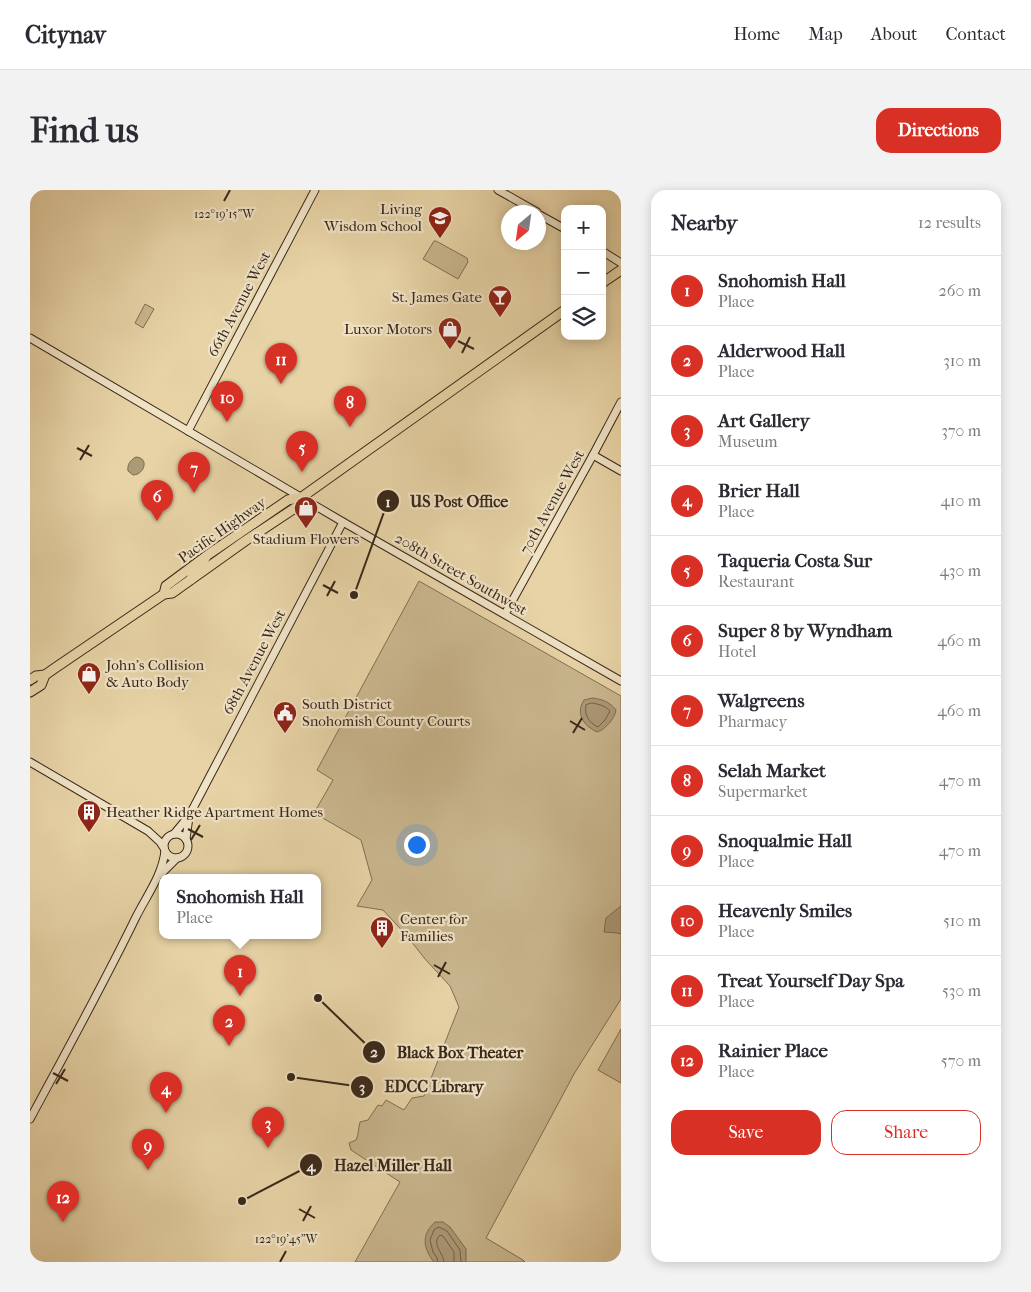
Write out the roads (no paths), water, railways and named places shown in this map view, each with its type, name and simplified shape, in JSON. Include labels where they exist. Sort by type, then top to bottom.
[{"type":"highway","points":[[606,280],[621,270]]},
{"type":"highway","name":"Pacific Highway","points":[[165,594],[166,586],[206,556],[288,500],[302,497],[561,313]]},
{"type":"highway","name":"Pacific Highway","points":[[30,680],[36,676],[45,675],[165,594],[172,593],[298,506],[302,497]]},
{"type":"highway","name":"Pacific Highway","points":[[30,692],[41,685],[45,675]]},
{"type":"main road","points":[[191,580],[190,577],[206,556]]},
{"type":"street","name":"66th Avenue West","points":[[188,430],[315,190]]},
{"type":"street","points":[[498,190],[524,205]]},
{"type":"street","points":[[546,218],[561,227]]},
{"type":"street","points":[[606,254],[621,263]]},
{"type":"street","name":"208th Street Southwest","points":[[30,338],[343,522],[621,681]]},
{"type":"street","name":"70th Avenue West","points":[[505,614],[621,402]]},
{"type":"street","points":[[593,455],[621,471]]},
{"type":"street","name":"68th Avenue West","points":[[173,834],[189,816],[343,522]]},
{"type":"street","points":[[30,762],[148,831],[160,842],[170,856],[177,858]]},
{"type":"street","name":"68th Avenue West","points":[[186,839],[189,816]]},
{"type":"street","points":[[148,831],[165,835],[181,835],[186,839],[188,846],[186,853],[177,858],[161,874]]},
{"type":"street","points":[[159,874],[163,863],[165,842],[168,836],[173,834]]},
{"type":"street","points":[[30,1119],[159,875]]},
{"type":"water","points":[[136,457],[143,460],[144,466],[140,472],[133,475],[128,471],[128,467]]},
{"type":"water","points":[[592,698],[606,701],[616,710],[614,717],[609,723],[597,732],[585,723],[580,710],[584,700]]},
{"type":"water","points":[[621,906],[621,934],[604,932],[606,918]]},
{"type":"water","points":[[435,1222],[443,1222],[450,1227],[466,1249],[466,1262],[434,1262],[425,1242],[427,1232]]},
{"type":"place","name":"Living Wisdom School","points":[[440,239]]},
{"type":"place","name":"St. James Gate","points":[[500,318]]},
{"type":"place","name":"Luxor Motors","points":[[450,350]]},
{"type":"place","name":"Treat Yourself Day Spa","points":[[281,384]]},
{"type":"place","name":"Heavenly Smiles","points":[[227,422]]},
{"type":"place","name":"Selah Market","points":[[350,427]]},
{"type":"place","name":"Taqueria Costa Sur","points":[[302,472]]},
{"type":"place","name":"Walgreens","points":[[194,493]]},
{"type":"place","name":"Super 8 by Wyndham","points":[[157,521]]},
{"type":"place","name":"Stadium Flowers","points":[[306,529]]},
{"type":"place","name":"US Post Office","points":[[354,595]]},
{"type":"place","name":"John's Collision & Auto Body","points":[[89,695]]},
{"type":"place","name":"South District Snohomish County Courts","points":[[285,734]]},
{"type":"place","name":"Heather Ridge Apartment Homes","points":[[89,833]]},
{"type":"place","name":"Center for Families","points":[[382,949]]},
{"type":"place","name":"Snohomish Hall","points":[[240,996]]},
{"type":"place","name":"Black Box Theater","points":[[318,998]]},
{"type":"place","name":"Alderwood Hall","points":[[229,1046]]},
{"type":"place","name":"EDCC Library","points":[[291,1077]]},
{"type":"place","name":"Brier Hall","points":[[166,1113]]},
{"type":"place","name":"Art Gallery","points":[[268,1148]]},
{"type":"place","name":"Snoqualmie Hall","points":[[148,1170]]},
{"type":"place","name":"Hazel Miller Hall","points":[[242,1201]]},
{"type":"place","name":"Rainier Place","points":[[63,1222]]}]
